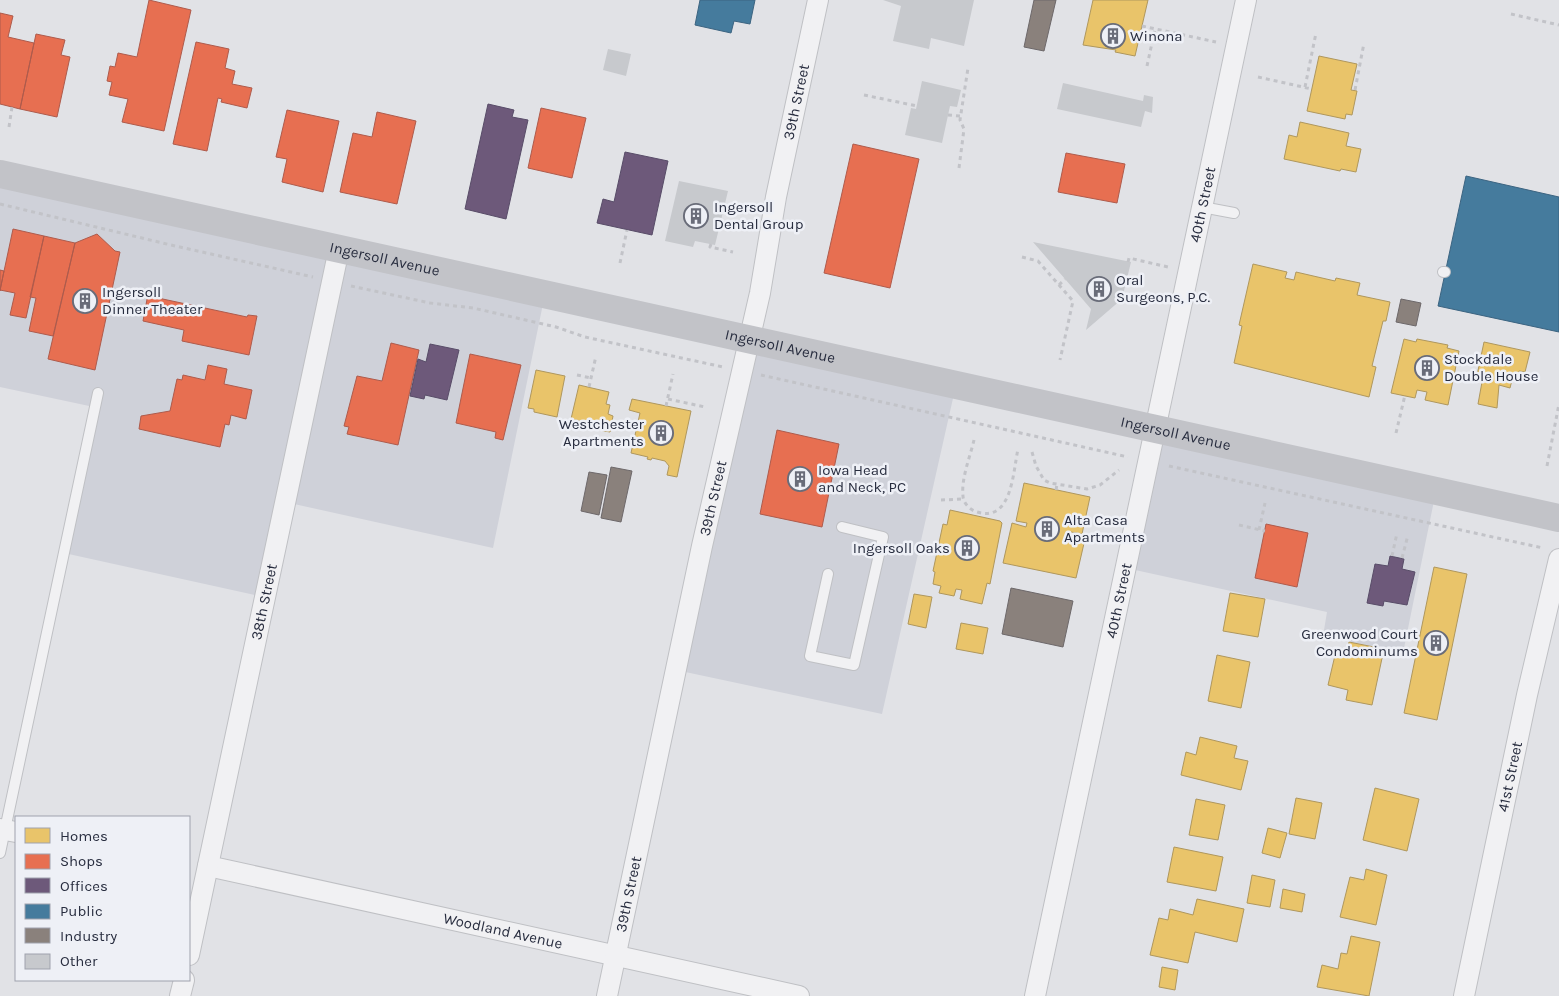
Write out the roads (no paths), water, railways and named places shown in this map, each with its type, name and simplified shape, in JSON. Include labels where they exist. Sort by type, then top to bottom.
[{"type":"main road","name":"Ingersoll Avenue","points":[[0,174],[1559,518]]},
{"type":"street","name":"39th Street","points":[[607,996],[709,512],[750,340],[776,197],[818,0]]},
{"type":"street","name":"40th Street","points":[[1036,996],[1246,0]]},
{"type":"street","name":"38th Street","points":[[190,948],[201,869],[339,249]]},
{"type":"street","name":"41st Street","points":[[1464,996],[1528,695],[1552,554]]},
{"type":"street","name":"Woodland Avenue","points":[[201,869],[799,996]]},
{"type":"street","points":[[180,996],[184,981]]},
{"type":"lane","points":[[1202,207],[1234,213]]},
{"type":"lane","points":[[0,853],[7,830],[98,393]]},
{"type":"lane","points":[[828,574],[810,656],[854,665],[883,537],[842,527]]},
{"type":"place","name":"Winona","points":[[1113,36]]},
{"type":"place","name":"Ingersoll Dental Group","points":[[696,216]]},
{"type":"place","name":"Oral Surgeons, P.C.","points":[[1099,289]]},
{"type":"place","name":"Ingersoll Dinner Theater","points":[[85,301]]},
{"type":"place","name":"Stockdale Double House","points":[[1427,368]]},
{"type":"place","name":"Westchester Apartments","points":[[661,433]]},
{"type":"place","name":"Iowa Head and Neck, PC","points":[[800,479]]},
{"type":"place","name":"Alta Casa Apartments","points":[[1047,529]]},
{"type":"place","name":"Ingersoll Oaks","points":[[967,548]]},
{"type":"place","name":"Greenwood Court Condominums","points":[[1436,643]]}]
